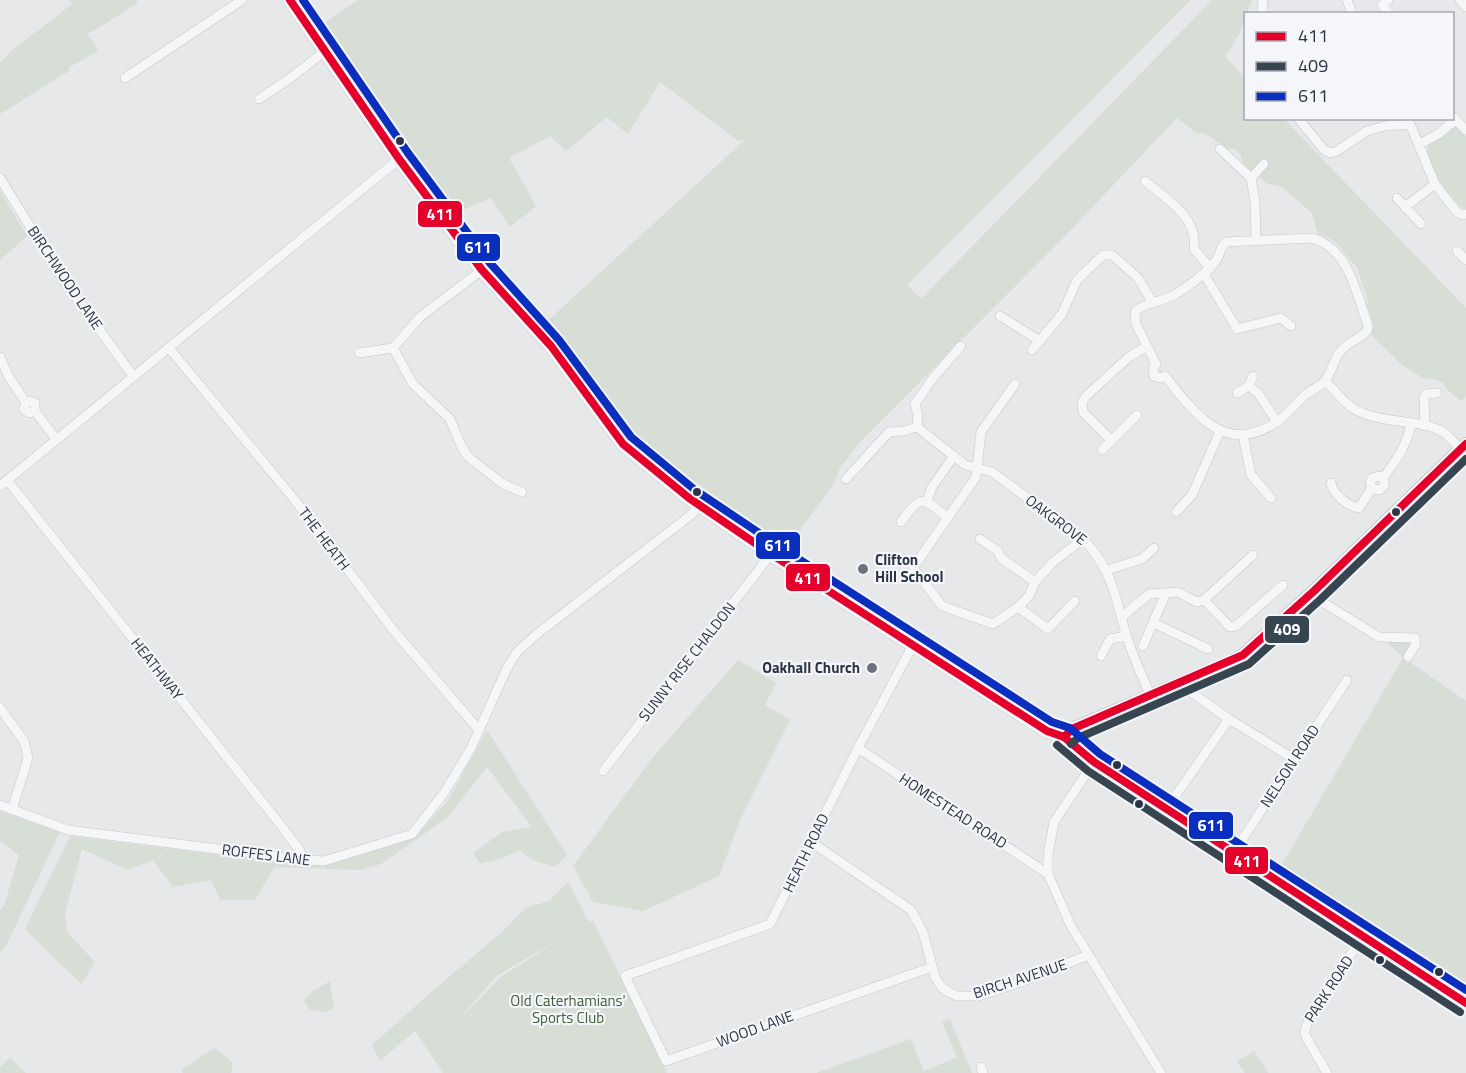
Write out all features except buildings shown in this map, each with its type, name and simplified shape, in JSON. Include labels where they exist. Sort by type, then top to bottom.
[{"type":"main road","points":[[290,0],[399,159],[482,270],[551,346],[623,444],[699,505],[771,554],[1047,731],[1064,737],[1094,762],[1466,1003]]},
{"type":"street","points":[[126,78],[242,0]]},
{"type":"street","points":[[259,99],[325,51]]},
{"type":"street","points":[[1454,118],[1466,130]]},
{"type":"street","points":[[1300,120],[1324,150],[1330,153],[1384,122],[1410,124],[1435,183],[1456,210],[1462,215],[1466,214]]},
{"type":"street","points":[[1420,144],[1440,133],[1452,120]]},
{"type":"street","points":[[1220,149],[1251,178],[1255,202],[1256,239]]},
{"type":"street","points":[[3,483],[399,159]]},
{"type":"street","points":[[1251,178],[1264,164]]},
{"type":"street","name":"BIRCHWOOD LANE","points":[[0,178],[63,278],[133,376]]},
{"type":"street","points":[[1145,181],[1188,217],[1195,238],[1194,249],[1237,329],[1281,318],[1292,326]]},
{"type":"street","points":[[1405,207],[1435,183]]},
{"type":"street","points":[[1397,198],[1421,224]]},
{"type":"street","points":[[1188,217],[1198,211]]},
{"type":"street","points":[[1312,238],[1324,241],[1343,260],[1368,325],[1367,331],[1339,351],[1325,381],[1305,395],[1276,422],[1256,432],[1234,436],[1220,431],[1186,403],[1165,376],[1167,370],[1165,366],[1156,364],[1146,347],[1136,324],[1135,312],[1173,296],[1207,271],[1219,257],[1221,247],[1226,242],[1256,239],[1312,238]]},
{"type":"street","points":[[1457,251],[1466,260]]},
{"type":"street","points":[[1032,350],[1062,314],[1077,280],[1103,255],[1112,255],[1138,278],[1154,303]]},
{"type":"street","points":[[359,352],[393,348],[420,318],[482,270]]},
{"type":"street","points":[[1000,316],[1040,341]]},
{"type":"street","points":[[846,478],[889,432],[917,427],[918,415],[915,404],[933,378],[961,346]]},
{"type":"street","points":[[1112,441],[1083,412],[1082,403],[1085,397],[1123,363],[1146,347]]},
{"type":"street","name":"THE HEATH","points":[[169,348],[294,500],[401,640],[479,730]]},
{"type":"street","points":[[393,348],[413,384],[450,418],[467,456],[503,484],[522,492]]},
{"type":"street","points":[[0,357],[9,377],[26,403],[30,401],[35,403],[35,411],[56,439]]},
{"type":"street","points":[[1237,393],[1249,386],[1252,376]]},
{"type":"street","points":[[1064,737],[1072,729],[1242,655],[1314,591],[1464,449],[1443,432],[1425,426],[1371,417],[1353,408],[1325,381]]},
{"type":"street","points":[[1014,384],[981,432],[976,477],[913,568],[942,606],[993,624],[1018,607],[1029,596],[1035,582],[1053,562],[1083,539]]},
{"type":"street","points":[[1249,386],[1258,393],[1276,422]]},
{"type":"street","points":[[1425,426],[1424,398],[1426,394],[1437,393]]},
{"type":"street","points":[[1102,450],[1137,414]]},
{"type":"street","points":[[1331,483],[1333,490],[1353,507],[1359,508],[1372,488],[1370,483],[1372,478],[1379,476],[1383,478],[1401,455],[1411,424]]},
{"type":"street","name":"OAKGROVE","points":[[917,427],[965,465],[992,472],[1083,539],[1096,553],[1114,585],[1126,636],[1150,694]]},
{"type":"street","points":[[1176,513],[1192,495],[1220,431]]},
{"type":"street","points":[[1243,435],[1248,469],[1258,491],[1271,498]]},
{"type":"street","points":[[927,501],[932,487],[954,456]]},
{"type":"street","name":"HEATHWAY","points":[[3,483],[283,828],[304,860]]},
{"type":"street","points":[[901,522],[914,504],[919,501],[927,501],[947,517]]},
{"type":"street","name":"ROFFES LANE","points":[[0,806],[68,830],[304,860],[324,861],[412,834],[444,793],[479,730],[507,668],[517,652],[692,513],[699,505]]},
{"type":"street","points":[[980,539],[998,551],[1001,558],[1035,582]]},
{"type":"street","points":[[1107,570],[1143,559],[1154,548]]},
{"type":"street","name":"SUNNY RISE CHALDON","points":[[603,771],[771,554]]},
{"type":"street","points":[[1122,617],[1149,594],[1178,592],[1197,602],[1204,600],[1253,555]]},
{"type":"street","points":[[1204,600],[1230,627],[1236,626],[1283,585]]},
{"type":"street","points":[[1314,591],[1324,603],[1380,637],[1418,637],[1408,657]]},
{"type":"street","points":[[1143,646],[1166,593]]},
{"type":"street","points":[[1018,607],[1048,629],[1075,601]]},
{"type":"street","points":[[1154,623],[1208,649]]},
{"type":"street","points":[[1101,656],[1110,639],[1126,636]]},
{"type":"street","name":"HEATH ROAD","points":[[625,976],[770,924],[858,748],[914,645]]},
{"type":"street","name":"NELSON ROAD","points":[[1234,852],[1347,680]]},
{"type":"street","points":[[1178,683],[1294,759]]},
{"type":"street","points":[[0,708],[24,741],[28,758],[12,810]]},
{"type":"street","points":[[1167,808],[1229,718]]},
{"type":"street","name":"HOMESTEAD ROAD","points":[[858,748],[1048,874]]},
{"type":"street","points":[[1094,762],[1054,822],[1048,855],[1048,874],[1088,955],[1161,1073]]},
{"type":"street","name":"BIRCH AVENUE","points":[[812,842],[911,910],[922,932],[935,977],[942,988],[957,996],[979,996],[1024,981],[1088,955]]},
{"type":"street","name":"PARK ROAD","points":[[1327,1073],[1305,1035],[1305,1024],[1363,938]]},
{"type":"street","name":"WOOD LANE","points":[[625,976],[666,1061],[932,967]]},
{"type":"green space","points":[[69,0],[136,0],[138,3],[88,34],[98,51],[68,68],[69,71],[0,114],[0,63],[10,52],[72,4]]},
{"type":"green space","points":[[358,0],[1191,0],[907,285],[921,299],[1212,0],[1252,0],[1247,12],[1244,12],[1240,33],[1225,56],[1244,77],[1244,120],[1285,120],[1466,308],[1466,397],[1461,401],[1445,388],[1443,382],[1424,379],[1401,364],[1371,335],[1374,325],[1356,265],[1334,241],[1318,234],[1312,213],[1282,187],[1268,184],[1259,177],[1267,167],[1251,171],[1242,162],[1241,155],[1235,149],[1228,149],[1204,133],[1197,134],[1177,118],[1065,236],[860,442],[840,468],[834,483],[783,554],[690,487],[625,431],[625,422],[544,324],[747,138],[738,141],[660,82],[628,134],[607,117],[566,151],[550,136],[509,158],[536,206],[510,227],[491,198],[449,216],[320,26]]},
{"type":"green space","points":[[1454,127],[1466,137],[1466,209],[1454,200],[1440,182],[1427,153],[1432,142]]},
{"type":"green space","points":[[0,190],[27,236],[0,260]]},
{"type":"green space","points":[[1385,640],[1411,641],[1404,658],[1466,701],[1466,995],[1277,873],[1403,658]]},
{"type":"green space","points":[[738,660],[776,683],[765,705],[790,720],[740,820],[719,876],[643,911],[593,902],[573,866],[653,757]]},
{"type":"green space","points":[[487,730],[567,855],[555,867],[533,860],[519,850],[503,858],[480,864],[473,853],[502,832],[532,827],[487,767],[447,818],[381,864],[360,870],[274,867],[255,900],[220,900],[211,880],[173,887],[153,860],[128,870],[82,849],[65,914],[67,932],[95,962],[81,984],[25,929],[70,836],[266,861],[333,863],[403,842],[424,827],[449,799]]},
{"type":"green space","points":[[0,811],[60,832],[6,946],[0,952],[0,911],[4,906],[19,855],[0,841]]},
{"type":"green space","name":"Old Caterhamians' Sports Club","points":[[568,882],[589,922],[593,920],[667,1073],[443,1073],[415,1031],[380,1061],[372,1045],[501,933],[525,908],[549,901]],"holes":[[[560,939],[501,977],[456,1023],[496,976]]]},
{"type":"green space","points":[[330,981],[334,1007],[327,1012],[310,1010],[304,1000],[313,991]]},
{"type":"green space","points":[[950,1019],[972,1073],[816,1073],[911,1039],[924,1071],[957,1057],[942,1022]]},
{"type":"green space","points":[[215,1048],[233,1063],[231,1073],[183,1073],[182,1069]]},
{"type":"green space","points":[[1254,1051],[1268,1073],[1245,1073],[1237,1061]]},
{"type":"green space","points":[[10,1058],[26,1073],[0,1073],[0,1067]]},
{"type":"transit line","name":"411","points":[[290,0],[399,159],[482,270],[551,346],[623,444],[689,498],[771,554],[1047,731],[1064,737],[1094,762],[1466,1003]]},
{"type":"transit line","name":"611","points":[[303,0],[408,153],[490,263],[559,340],[631,437],[695,490],[777,545],[1052,722],[1070,728],[1100,754],[1466,990]]},
{"type":"transit line","name":"411","points":[[1064,737],[1072,729],[1243,655],[1314,591],[1466,444]]},
{"type":"transit line","name":"409","points":[[1071,744],[1078,738],[1249,664],[1321,599],[1466,459]]},
{"type":"transit line","name":"409","points":[[1057,745],[1088,771],[1460,1012]]},
{"type":"place","name":"Clifton Hill School","points":[[863,569]]},
{"type":"place","name":"Oakhall Church","points":[[872,668]]}]
